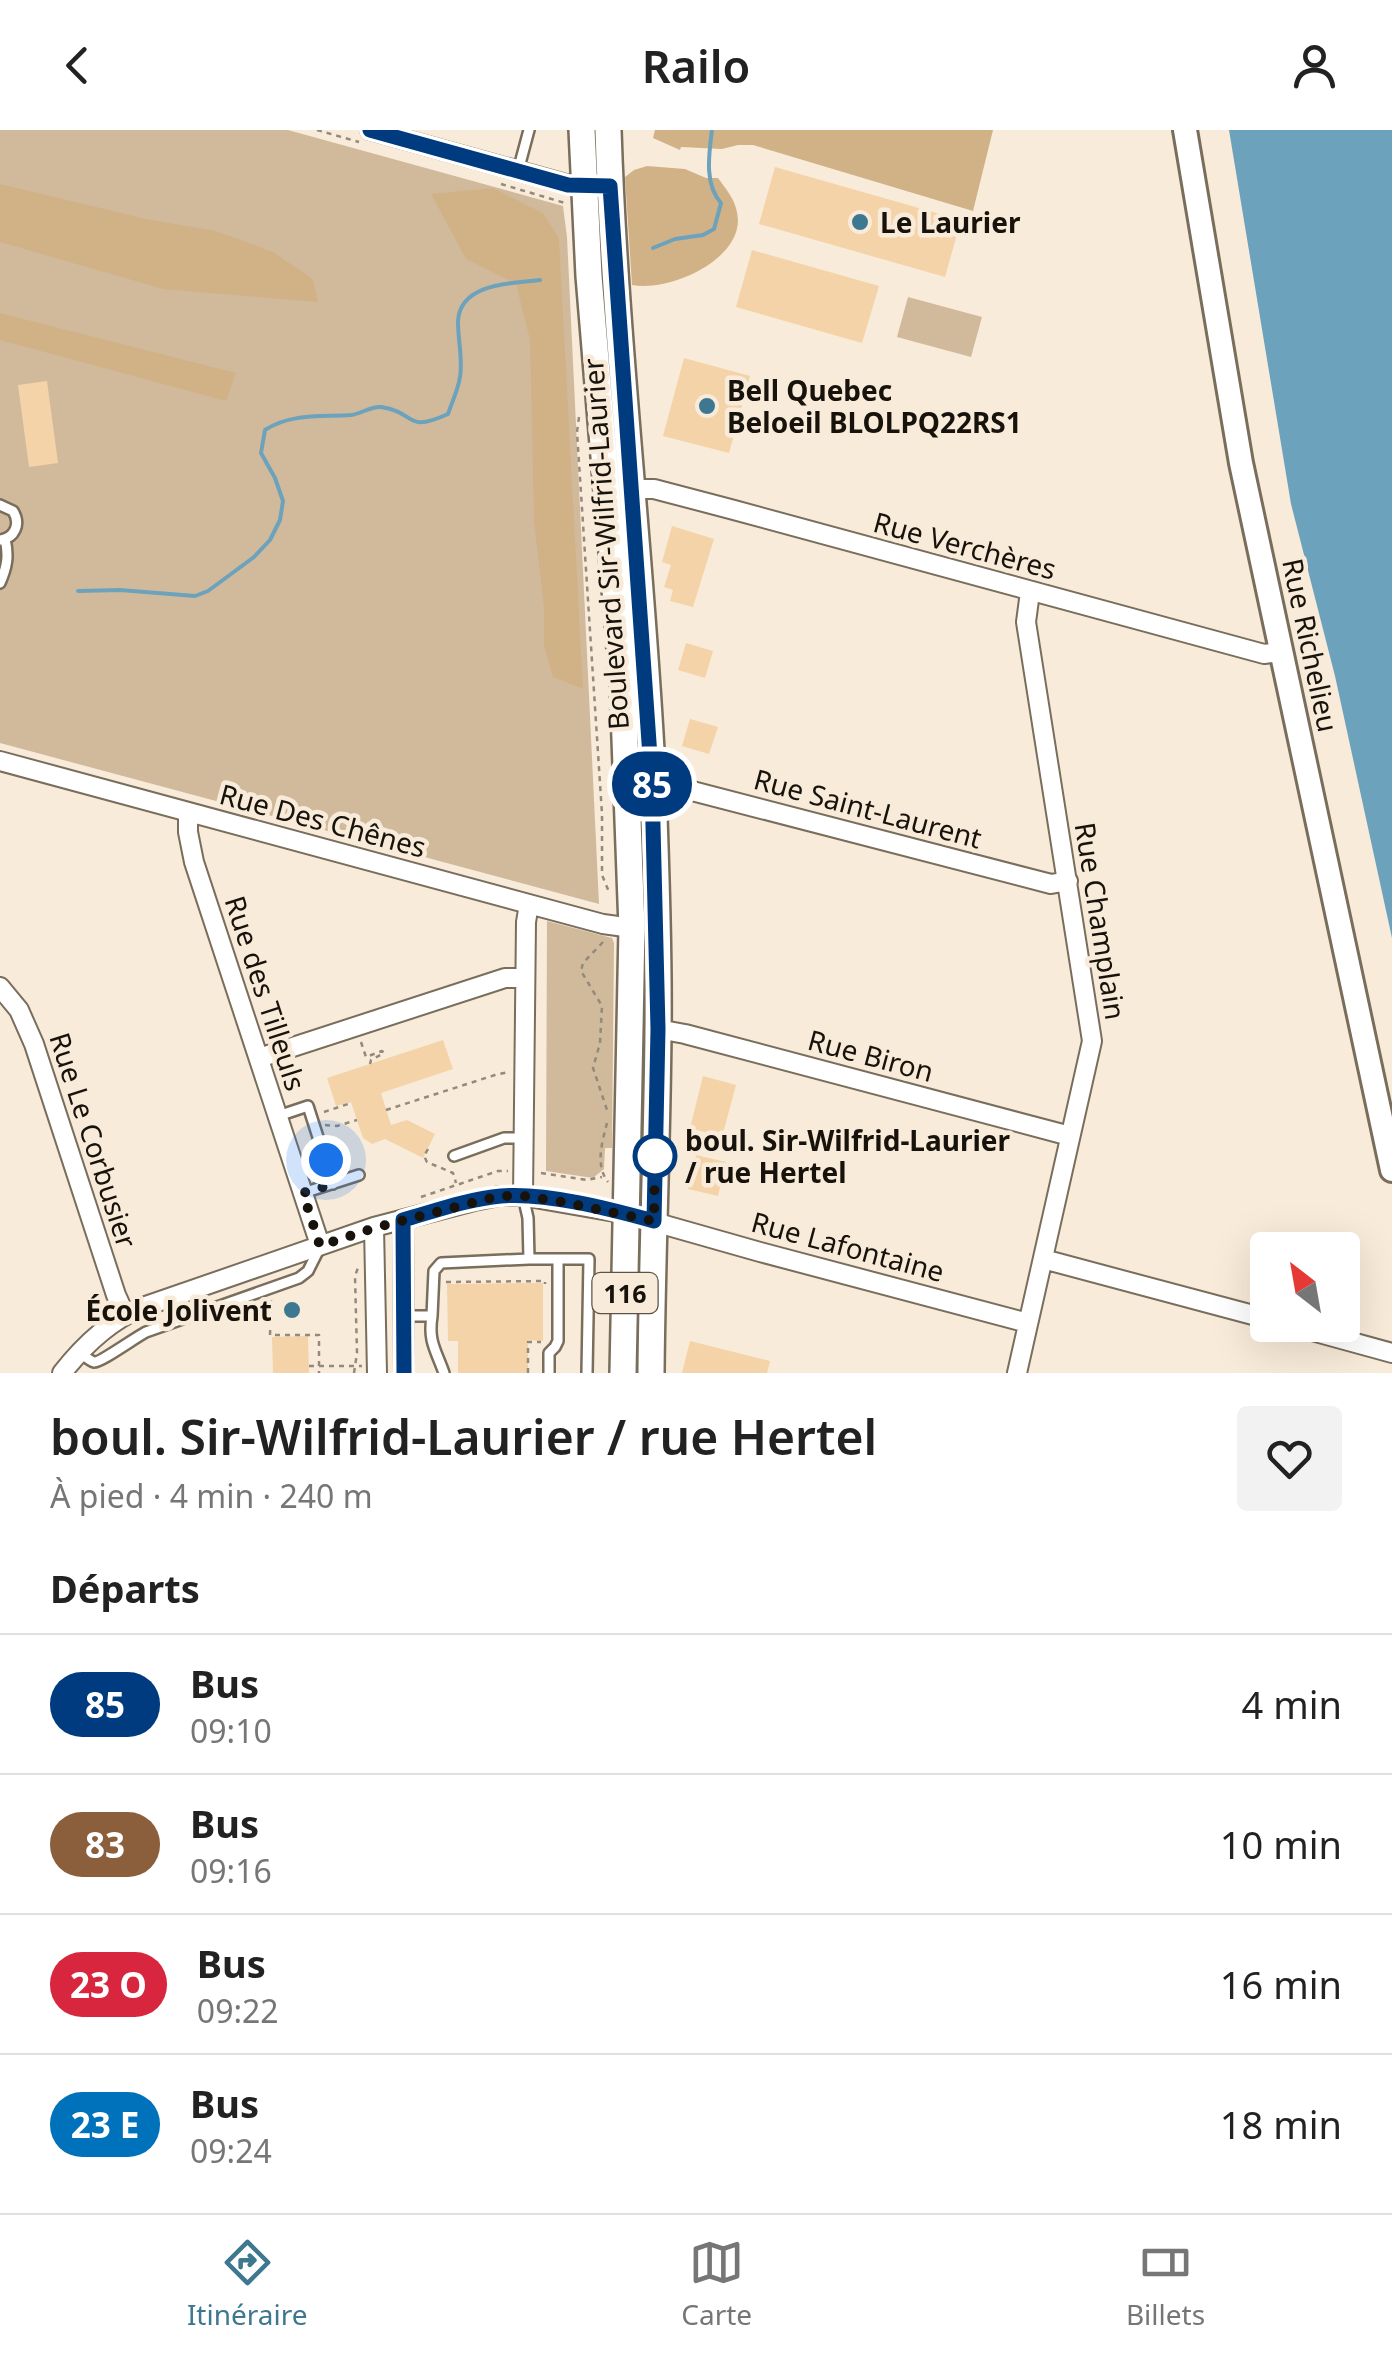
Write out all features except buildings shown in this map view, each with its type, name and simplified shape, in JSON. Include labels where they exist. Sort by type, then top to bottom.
[{"type":"main road","name":"Boulevard Sir-Wilfrid-Laurier","points":[[582,130],[598,186],[615,283],[652,785],[658,1029],[651,1373]]},
{"type":"main road","name":"Boulevard Sir-Wilfrid-Laurier","points":[[608,130],[598,186],[590,276],[622,685],[620,932],[626,1214],[623,1373]]},
{"type":"main road","name":"Rue Richelieu","points":[[1185,130],[1241,462],[1392,1170]]},
{"type":"street","points":[[370,130],[568,185],[598,186]]},
{"type":"street","name":"Rue Verchères","points":[[633,490],[654,489],[1264,654],[1282,652]]},
{"type":"street","name":"Rue Champlain","points":[[1018,1373],[1092,1034],[1026,622],[1030,592]]},
{"type":"street","name":"Rue Des Chênes","points":[[0,762],[610,926],[620,932]]},
{"type":"street","name":"Rue Saint-Laurent","points":[[652,785],[674,786],[1050,884],[1068,881]]},
{"type":"street","name":"Rue des Tilleuls","points":[[188,813],[194,862],[320,1246]]},
{"type":"street","points":[[523,1196],[529,904]]},
{"type":"street","points":[[259,1058],[505,978],[525,978]]},
{"type":"street","name":"Rue Le Corbusier","points":[[0,987],[20,1010],[34,1044],[125,1315]]},
{"type":"street","name":"Rue Biron","points":[[658,1029],[1070,1136]]},
{"type":"street","name":"Rue Lafontaine","points":[[62,1373],[100,1332],[125,1315],[374,1228],[499,1196],[523,1196],[626,1214],[1028,1323]]},
{"type":"street","points":[[403,1220],[404,1373]]},
{"type":"street","points":[[372,1369],[374,1228]]},
{"type":"street","points":[[1044,1259],[1250,1314]]},
{"type":"street","points":[[1354,1342],[1392,1352]]},
{"type":"lane","points":[[518,171],[529,130]]},
{"type":"lane","points":[[0,505],[9,507],[17,522],[14,532],[2,540],[8,554],[0,583]]},
{"type":"lane","points":[[278,1116],[308,1106],[333,1184]]},
{"type":"lane","points":[[454,1156],[504,1138],[524,1138]]},
{"type":"lane","points":[[303,1193],[358,1175]]},
{"type":"lane","points":[[523,1196],[529,1260]]},
{"type":"lane","points":[[80,1352],[90,1360],[100,1361],[146,1332],[300,1278],[308,1271],[320,1246]]},
{"type":"lane","points":[[548,1373],[549,1353],[558,1341],[558,1259]]},
{"type":"lane","points":[[444,1373],[430,1342],[434,1274],[441,1263],[590,1259],[587,1373]]},
{"type":"lane","points":[[404,1316],[432,1316]]},
{"type":"path","name":"Boulevard Sir-Wilfrid-Laurier","points":[[580,414],[577,432],[602,814],[602,876],[611,895]]},
{"type":"path","points":[[608,1183],[600,1164],[607,1108],[594,1068],[603,1011],[580,971],[620,932]]},
{"type":"path","points":[[363,1049],[366,1057],[384,1053],[370,1064]]},
{"type":"path","points":[[386,1110],[512,1072]]},
{"type":"path","points":[[319,1114],[352,1103]]},
{"type":"path","points":[[324,1125],[338,1126],[357,1120]]},
{"type":"path","points":[[428,1149],[424,1156],[427,1162],[453,1173],[456,1185]]},
{"type":"path","points":[[484,1176],[501,1170],[515,1171]]},
{"type":"path","points":[[533,1171],[586,1180],[603,1176]]},
{"type":"path","points":[[354,1373],[355,1273],[362,1258],[374,1253]]},
{"type":"path","points":[[536,1281],[537,1270]]},
{"type":"path","points":[[448,1282],[545,1281],[545,1292]]},
{"type":"path","points":[[269,1296],[270,1335],[319,1335],[319,1373]]},
{"type":"path","points":[[528,1373],[528,1342],[545,1342]]},
{"type":"path","points":[[309,1366],[372,1369]]},
{"type":"shaded area","points":[[0,130],[288,130],[563,206],[599,904],[0,743]]},
{"type":"shaded area","points":[[655,130],[993,130],[973,211],[753,145],[680,150],[653,138]]},
{"type":"shaded area","points":[[647,166],[685,169],[706,178],[718,178],[734,202],[738,220],[735,235],[714,261],[681,279],[647,286],[632,285],[625,177]]},
{"type":"shaded area","points":[[0,184],[151,220],[216,231],[273,252],[313,279],[318,302],[163,289],[0,242]]},
{"type":"shaded area","points":[[493,188],[543,213],[559,238],[583,689],[553,677],[544,646],[544,608],[534,521],[530,340],[516,284],[466,259],[431,194]]},
{"type":"shaded area","points":[[908,297],[982,317],[971,357],[897,337]]},
{"type":"shaded area","points":[[0,313],[236,373],[226,401],[0,340]]},
{"type":"shaded area","points":[[547,921],[612,938],[614,943],[612,1148],[605,1148],[604,1169],[593,1178],[546,1171]]},
{"type":"water","points":[[1229,130],[1392,130],[1392,938],[1335,676],[1291,504]]},
{"type":"waterway","points":[[653,248],[714,229],[721,203],[710,178],[712,130]]},
{"type":"waterway","points":[[78,591],[195,596],[208,591],[254,557],[270,540],[280,520],[283,501],[261,453],[265,430],[296,418],[351,415],[377,407],[417,422],[448,414],[460,377],[458,322],[467,299],[502,284],[540,280]]},
{"type":"bus line","name":"85","points":[[370,130],[568,185],[610,186],[650,748],[656,892],[654,1221],[523,1196],[499,1196],[403,1220],[404,1373]]},
{"type":"place","name":"Le Laurier","points":[[860,222]]},
{"type":"place","name":"Bell Quebec Beloeil BLOLPQ22RS1","points":[[707,406]]},
{"type":"place","name":"boul. Sir-Wilfrid-Laurier / rue Hertel","points":[[655,1156]]},
{"type":"place","name":"École Jolivent","points":[[292,1310]]},
{"type":"route","points":[[326,1160],[333,1184],[303,1193],[320,1246],[452,1206],[499,1196],[562,1202],[654,1221],[655,1156]]}]
